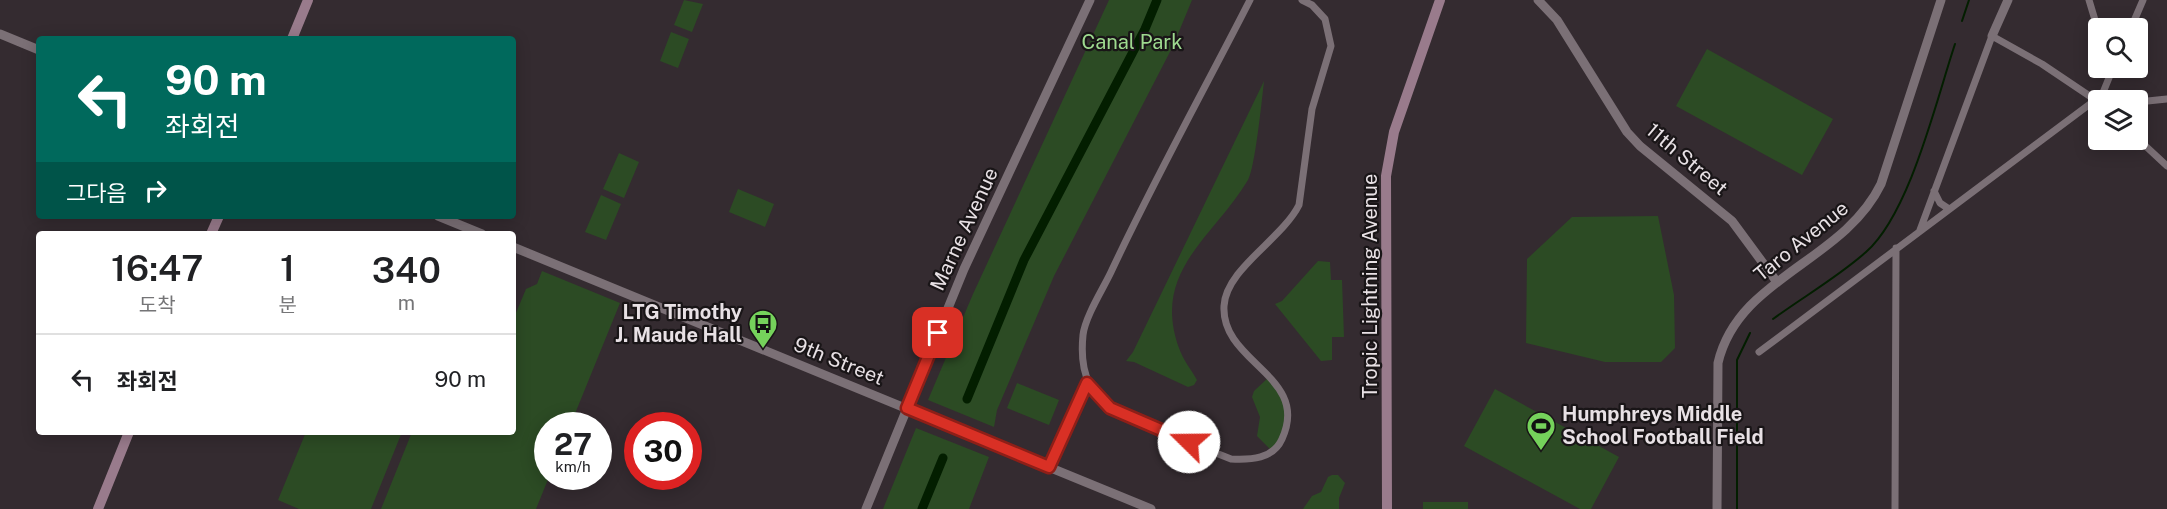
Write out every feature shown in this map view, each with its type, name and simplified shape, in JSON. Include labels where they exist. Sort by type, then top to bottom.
[{"type":"main road","points":[[293,36],[308,0]]},
{"type":"main road","name":"Tropic Lightning Avenue","points":[[1387,509],[1386,176],[1394,132],[1440,0]]},
{"type":"main road","points":[[98,509],[128,435]]},
{"type":"street","name":"Marne Avenue","points":[[866,509],[964,269],[1090,0]]},
{"type":"street","points":[[1250,0],[1119,255],[1083,332],[1082,359],[1087,383],[1110,408],[1125,417],[1231,459],[1262,458],[1280,443],[1289,421],[1286,400],[1269,377],[1233,339],[1224,308],[1226,294],[1235,278],[1292,219],[1299,205],[1312,109],[1331,46],[1325,19],[1312,5],[1302,0]]},
{"type":"street","name":"11th Street","points":[[1538,0],[1557,20],[1627,132],[1732,221],[1777,282]]},
{"type":"street","name":"Taro Avenue","points":[[1717,509],[1718,363],[1722,346],[1739,316],[1777,282],[1843,236],[1871,206],[1881,184],[1941,0]]},
{"type":"street","points":[[1919,231],[1992,36],[2008,0]]},
{"type":"street","points":[[2088,0],[2094,18]]},
{"type":"street","points":[[2135,18],[2143,0]]},
{"type":"street","points":[[0,34],[36,49]]},
{"type":"street","points":[[1992,36],[2088,92]]},
{"type":"street","points":[[2103,90],[2108,78]]},
{"type":"street","points":[[2148,101],[2167,99]]},
{"type":"street","points":[[1759,352],[1948,209],[2088,107]]},
{"type":"street","points":[[2148,148],[2167,166]]},
{"type":"street","points":[[1934,191],[1940,203],[1948,209]]},
{"type":"street","points":[[445,219],[475,231]]},
{"type":"street","name":"9th Street","points":[[516,248],[1151,509]]},
{"type":"street","points":[[1895,509],[1896,248]]},
{"type":"street","points":[[1049,467],[1087,383]]},
{"type":"green space","points":[[684,0],[703,4],[692,32],[674,25]]},
{"type":"green space","name":"Canal Park","points":[[1109,0],[1192,0],[1173,46],[1054,276],[997,410],[994,427],[928,400],[973,294]]},
{"type":"green space","points":[[671,32],[689,39],[678,68],[660,61]]},
{"type":"green space","points":[[1707,49],[1833,119],[1802,175],[1676,106]]},
{"type":"green space","points":[[1264,81],[1251,173],[1234,200],[1190,256],[1173,297],[1173,321],[1179,348],[1197,380],[1194,385],[1188,387],[1134,362],[1126,361],[1133,352]]},
{"type":"green space","points":[[619,153],[639,162],[624,198],[603,189]]},
{"type":"green space","points":[[738,189],[774,204],[765,227],[729,212]]},
{"type":"green space","points":[[601,195],[621,204],[606,240],[585,232]]},
{"type":"green space","points":[[1658,216],[1674,295],[1675,348],[1661,362],[1605,362],[1526,343],[1527,259],[1572,217]]},
{"type":"green space","points":[[1318,261],[1330,262],[1331,280],[1342,280],[1344,337],[1332,337],[1332,360],[1321,361],[1275,304],[1282,301]]},
{"type":"green space","points":[[542,271],[620,303],[576,412],[534,412],[534,490],[544,490],[536,509],[381,509],[411,435],[516,435],[516,313],[526,289],[537,284]]},
{"type":"green space","points":[[1269,377],[1281,391],[1289,421],[1273,452],[1257,436],[1260,417],[1252,397],[1254,391]]},
{"type":"green space","points":[[1017,383],[1059,400],[1049,425],[1007,408]]},
{"type":"green space","name":"Humphreys Middle School Football Field","points":[[1495,389],[1619,457],[1591,509],[1580,509],[1464,446]]},
{"type":"green space","points":[[916,428],[989,457],[969,509],[883,509]]},
{"type":"green space","points":[[305,435],[401,435],[371,509],[299,509],[278,500]]},
{"type":"green space","points":[[1338,475],[1345,483],[1339,498],[1339,509],[1303,509],[1312,496],[1321,492],[1328,477]]},
{"type":"green space","points":[[1423,502],[1468,502],[1468,509],[1423,509]]},
{"type":"waterway","points":[[967,399],[1024,260],[1145,29],[1157,0]]},
{"type":"waterway","points":[[1962,21],[1969,0]]},
{"type":"waterway","points":[[1773,319],[1855,261],[1882,234],[1896,211],[1920,155],[1955,44]]},
{"type":"waterway","points":[[1737,509],[1737,360],[1750,333]]},
{"type":"waterway","points":[[922,509],[943,458]]},
{"type":"place","name":"LTG Timothy J. Maude Hall","points":[[763,350]]},
{"type":"place","name":"Humphreys Middle School Football Field","points":[[1541,452]]},
{"type":"route","points":[[938,333],[907,408],[1049,467],[1087,383],[1110,408],[1125,417],[1189,442]]}]
